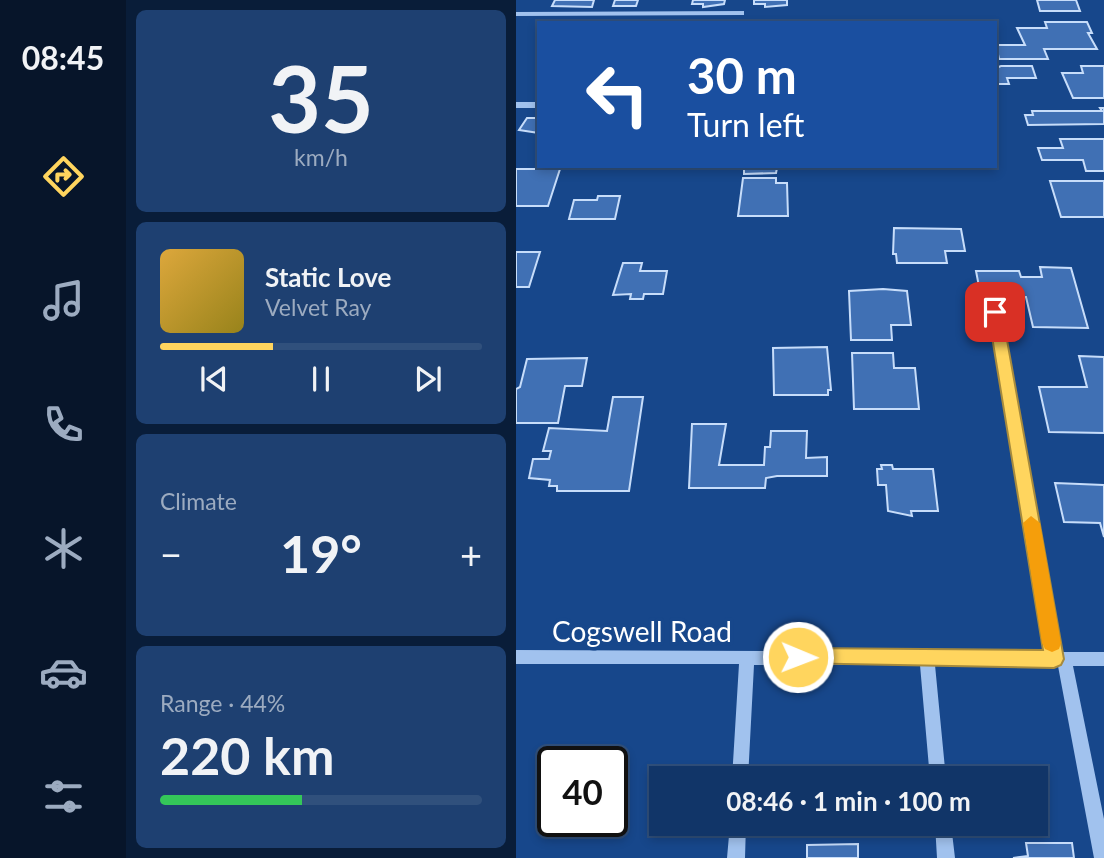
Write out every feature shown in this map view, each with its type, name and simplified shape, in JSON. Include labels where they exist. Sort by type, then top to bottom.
[{"type":"street","points":[[516,14],[741,13]]},
{"type":"street","name":"Cogswell Road","points":[[516,657],[1104,659]]},
{"type":"lane","points":[[516,105],[537,105]]},
{"type":"lane","points":[[995,312],[1059,659],[1103,858]]},
{"type":"lane","points":[[741,766],[747,657]]},
{"type":"lane","points":[[927,658],[937,766]]},
{"type":"lane","points":[[736,858],[737,836]]},
{"type":"lane","points":[[944,836],[946,858]]},
{"type":"building","points":[[555,0],[594,0],[592,7],[552,6]]},
{"type":"building","points":[[615,0],[638,0],[636,6],[613,6]]},
{"type":"building","points":[[693,0],[725,0],[724,4],[703,7],[703,4],[692,4]]},
{"type":"building","points":[[754,0],[787,0],[787,5],[765,7],[765,4],[754,4]]},
{"type":"building","points":[[1037,0],[1076,0],[1080,11],[1040,11]]},
{"type":"building","points":[[1045,22],[1087,22],[1092,33],[1088,33],[1097,49],[1044,49],[1048,59],[999,59],[997,45],[1025,45],[1017,28],[1047,28]]},
{"type":"building","points":[[1032,66],[1036,78],[1007,78],[1009,84],[997,84],[997,68]]},
{"type":"building","points":[[1081,66],[1104,66],[1104,98],[1073,98],[1062,73],[1083,73]]},
{"type":"building","points":[[1100,108],[1104,108],[1104,124],[1028,125],[1025,115],[1033,115],[1032,111],[1102,111]]},
{"type":"building","points":[[527,118],[537,118],[537,133],[519,130]]},
{"type":"building","points":[[1060,139],[1104,139],[1104,171],[1086,171],[1083,160],[1042,160],[1038,148],[1063,148]]},
{"type":"building","points":[[744,168],[777,168],[776,173],[744,174]]},
{"type":"building","points":[[516,169],[560,169],[548,206],[516,206]]},
{"type":"building","points":[[743,178],[776,178],[776,183],[787,183],[788,216],[738,216]]},
{"type":"building","points":[[1050,181],[1104,181],[1104,217],[1061,217]]},
{"type":"building","points":[[598,196],[620,196],[615,219],[569,219],[574,200],[597,200]]},
{"type":"building","points":[[894,228],[961,229],[965,251],[945,251],[947,263],[897,263],[896,254],[893,254]]},
{"type":"building","points":[[516,252],[540,252],[529,287],[516,287]]},
{"type":"building","points":[[623,263],[642,263],[640,271],[667,271],[663,294],[644,294],[643,299],[630,299],[631,294],[613,295]]},
{"type":"building","points":[[1040,267],[1071,268],[1088,328],[1033,327],[1026,297],[981,297],[976,271],[1019,271],[1021,277],[1042,277]]},
{"type":"building","points":[[849,291],[907,291],[911,325],[891,325],[892,340],[851,340]]},
{"type":"building","points":[[827,347],[831,390],[828,390],[828,395],[774,395],[773,348]]},
{"type":"building","points":[[852,353],[893,353],[894,368],[915,368],[919,409],[854,409]]},
{"type":"building","points":[[1079,356],[1104,357],[1104,433],[1049,432],[1039,387],[1087,387]]},
{"type":"building","points":[[587,358],[582,386],[565,386],[558,423],[516,423],[516,389],[520,387],[527,359]]},
{"type":"building","points":[[613,397],[643,397],[629,491],[557,491],[557,486],[549,486],[550,480],[529,478],[533,459],[549,459],[551,451],[543,451],[549,428],[607,431]]},
{"type":"building","points":[[692,424],[726,424],[719,465],[764,465],[765,447],[770,447],[771,431],[807,431],[806,458],[827,457],[827,476],[766,478],[765,488],[689,488]]},
{"type":"building","points":[[881,465],[892,465],[893,469],[933,469],[938,511],[911,511],[912,516],[888,511],[886,485],[878,485],[877,469],[882,469]]},
{"type":"building","points":[[1055,483],[1104,485],[1104,537],[1100,523],[1064,522]]},
{"type":"building","points":[[1026,843],[1072,843],[1074,858],[1013,858],[1028,856]]},
{"type":"building","points":[[858,844],[858,858],[807,858],[807,845]]},
{"type":"slow traffic","points":[[1031,523],[1052,643]]},
{"type":"route","points":[[798,657],[1054,659],[995,312]]}]
